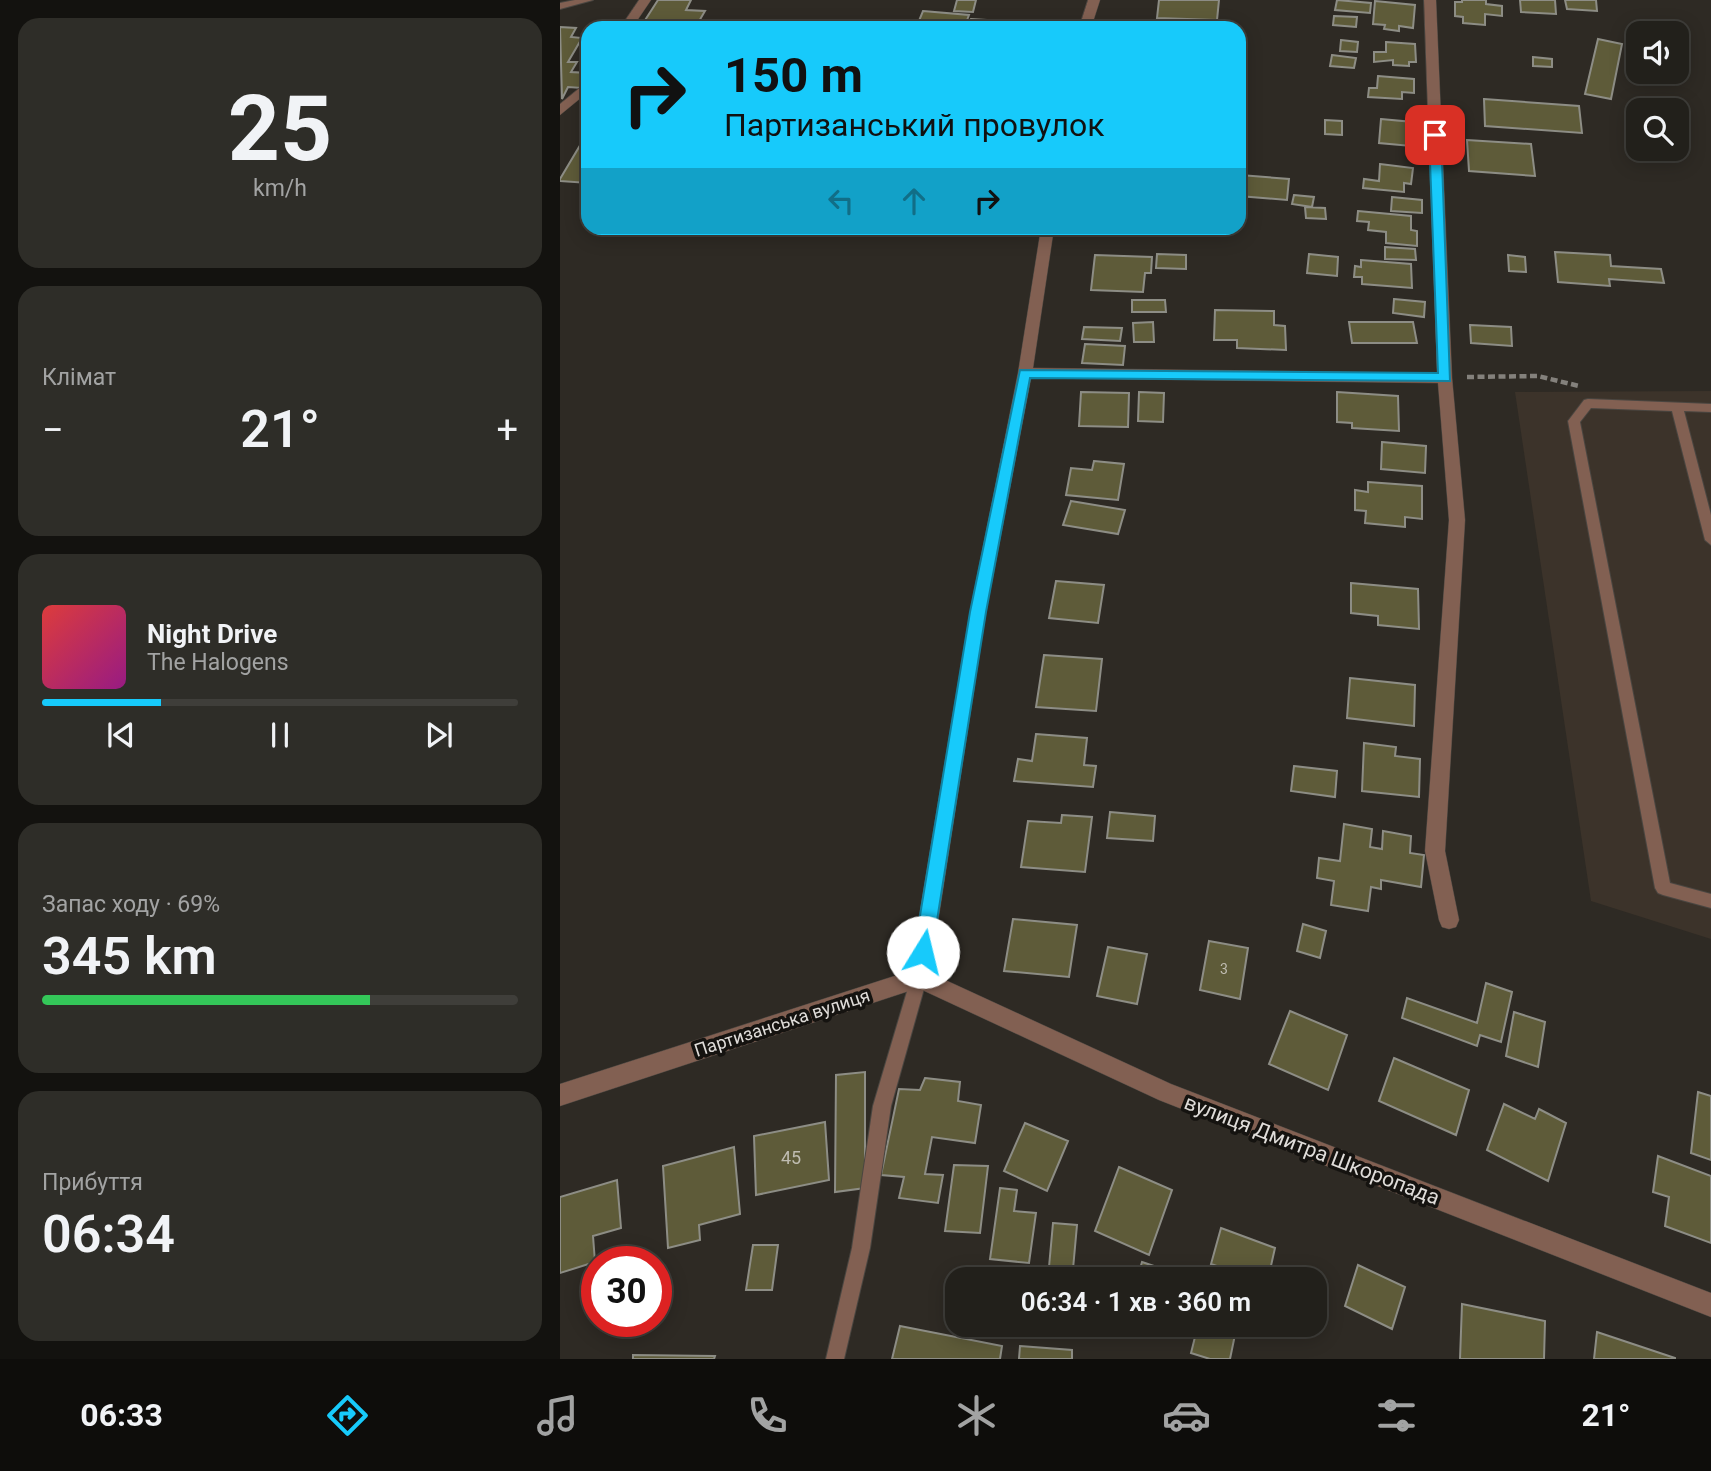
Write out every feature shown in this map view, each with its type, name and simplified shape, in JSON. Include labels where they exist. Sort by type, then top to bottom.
[{"type":"street","points":[[631,21],[645,0]]},
{"type":"street","points":[[1087,21],[1094,0]]},
{"type":"street","points":[[1430,0],[1445,378],[1457,520],[1435,851],[1449,920]]},
{"type":"street","points":[[560,111],[581,92]]},
{"type":"street","points":[[919,978],[978,612],[1025,373],[1046,235]]},
{"type":"street","points":[[1025,373],[1445,378]]},
{"type":"street","name":"Партизанська вулиця","points":[[560,1095],[919,978]]},
{"type":"street","name":"вулиця Дмитра Шкоропада","points":[[919,978],[1166,1093],[1711,1306]]},
{"type":"lane","points":[[560,6],[588,0]]},
{"type":"lane","points":[[1711,408],[1588,403],[1574,421],[1663,888],[1711,901]]},
{"type":"lane","points":[[1677,406],[1711,540]]},
{"type":"lane","points":[[835,1359],[861,1248],[882,1106],[919,978]]},
{"type":"path","points":[[1445,378],[1510,374],[1564,380],[1593,391],[1607,404]]},
{"type":"shaded area","points":[[1711,391],[1711,939],[1591,901],[1515,392]]},
{"type":"building","points":[[658,0],[691,0],[686,10],[705,11],[699,21],[644,21]]},
{"type":"building","points":[[957,0],[976,0],[973,12],[954,11]]},
{"type":"building","points":[[1159,0],[1219,0],[1217,20],[1157,18]]},
{"type":"building","points":[[1337,0],[1371,3],[1370,13],[1335,10]]},
{"type":"building","points":[[1486,0],[1486,4],[1502,6],[1502,16],[1485,14],[1485,25],[1463,23],[1463,17],[1455,16],[1455,2]]},
{"type":"building","points":[[1520,0],[1555,0],[1556,14],[1521,12]]},
{"type":"building","points":[[1565,0],[1596,0],[1597,11],[1567,9]]},
{"type":"building","points":[[1375,1],[1415,5],[1413,28],[1399,26],[1399,31],[1384,29],[1385,25],[1373,24]]},
{"type":"building","points":[[923,11],[969,15],[967,21],[919,21]]},
{"type":"building","points":[[1334,16],[1357,17],[1356,27],[1333,25]]},
{"type":"building","points":[[971,19],[1002,21],[970,21]]},
{"type":"building","points":[[560,27],[576,28],[571,37],[581,40],[568,62],[577,62],[571,72],[581,73],[581,88],[568,87],[562,99]]},
{"type":"building","points":[[1598,39],[1622,44],[1611,99],[1585,94]]},
{"type":"building","points":[[1341,40],[1358,42],[1357,52],[1340,51]]},
{"type":"building","points":[[1386,42],[1415,44],[1416,62],[1409,62],[1409,66],[1393,65],[1393,60],[1374,62],[1374,52],[1386,52]]},
{"type":"building","points":[[1332,55],[1356,58],[1354,68],[1330,66]]},
{"type":"building","points":[[1533,57],[1552,59],[1552,67],[1533,66]]},
{"type":"building","points":[[1378,76],[1414,79],[1414,93],[1402,92],[1402,99],[1368,97],[1369,88],[1377,88]]},
{"type":"building","points":[[1484,99],[1579,106],[1582,133],[1485,126]]},
{"type":"building","points":[[1381,119],[1413,122],[1411,146],[1379,143]]},
{"type":"building","points":[[1325,120],[1342,121],[1342,135],[1325,134]]},
{"type":"building","points":[[1467,140],[1531,144],[1535,176],[1469,171]]},
{"type":"building","points":[[581,144],[581,182],[560,179]]},
{"type":"building","points":[[1380,164],[1413,168],[1411,184],[1404,183],[1404,192],[1363,188],[1364,179],[1379,181]]},
{"type":"building","points":[[1246,175],[1289,179],[1287,200],[1246,197]]},
{"type":"building","points":[[1294,195],[1314,197],[1312,207],[1292,204]]},
{"type":"building","points":[[1392,197],[1422,200],[1422,213],[1391,211]]},
{"type":"building","points":[[1305,207],[1325,208],[1326,219],[1306,218]]},
{"type":"building","points":[[1358,211],[1411,216],[1411,230],[1417,231],[1417,246],[1386,243],[1386,232],[1368,230],[1369,222],[1357,221]]},
{"type":"building","points":[[1385,247],[1415,249],[1416,260],[1385,259]]},
{"type":"building","points":[[1555,252],[1610,255],[1611,266],[1661,269],[1664,283],[1609,279],[1610,286],[1558,282]]},
{"type":"building","points":[[1157,254],[1186,255],[1186,269],[1156,268]]},
{"type":"building","points":[[1309,254],[1338,257],[1337,276],[1307,273]]},
{"type":"building","points":[[1095,255],[1152,257],[1151,273],[1145,273],[1143,292],[1091,290]]},
{"type":"building","points":[[1508,255],[1525,257],[1526,272],[1509,271]]},
{"type":"building","points":[[1361,260],[1411,264],[1412,288],[1362,284],[1362,277],[1354,277],[1355,266],[1361,267]]},
{"type":"building","points":[[1394,299],[1425,302],[1424,317],[1393,313]]},
{"type":"building","points":[[1132,300],[1165,300],[1166,312],[1132,312]]},
{"type":"building","points":[[1215,310],[1274,311],[1274,325],[1285,326],[1286,350],[1237,348],[1237,340],[1214,340]]},
{"type":"building","points":[[1153,322],[1154,342],[1134,342],[1133,323]]},
{"type":"building","points":[[1349,322],[1413,322],[1417,343],[1352,343]]},
{"type":"building","points":[[1470,325],[1511,327],[1512,346],[1471,343]]},
{"type":"building","points":[[1084,327],[1122,328],[1120,341],[1082,339]]},
{"type":"building","points":[[1085,344],[1125,346],[1123,365],[1082,363]]},
{"type":"building","points":[[1081,392],[1129,393],[1128,427],[1079,426]]},
{"type":"building","points":[[1139,392],[1164,393],[1163,422],[1138,421]]},
{"type":"building","points":[[1337,392],[1398,396],[1399,431],[1352,428],[1352,423],[1337,422]]},
{"type":"building","points":[[1382,442],[1426,446],[1425,473],[1381,469]]},
{"type":"building","points":[[1094,461],[1124,464],[1118,500],[1066,495],[1071,468],[1092,470]]},
{"type":"building","points":[[1368,482],[1422,486],[1422,519],[1405,517],[1405,527],[1365,523],[1366,511],[1355,510],[1355,490],[1368,492]]},
{"type":"building","points":[[1071,501],[1125,510],[1118,534],[1063,525]]},
{"type":"building","points":[[1056,581],[1104,585],[1098,623],[1049,618]]},
{"type":"building","points":[[1351,583],[1418,589],[1419,629],[1378,625],[1378,616],[1351,613]]},
{"type":"building","points":[[1044,655],[1102,659],[1096,711],[1036,707]]},
{"type":"building","points":[[1350,678],[1415,685],[1414,726],[1347,718]]},
{"type":"building","points":[[1036,734],[1087,738],[1084,765],[1096,766],[1093,787],[1014,781],[1018,759],[1032,761]]},
{"type":"building","points":[[1364,743],[1396,747],[1395,756],[1420,759],[1419,797],[1362,791]]},
{"type":"building","points":[[1294,766],[1337,771],[1335,797],[1291,791]]},
{"type":"building","points":[[1110,812],[1155,816],[1153,841],[1107,838]]},
{"type":"building","points":[[1062,815],[1092,817],[1085,872],[1021,867],[1028,821],[1061,823]]},
{"type":"building","points":[[1344,824],[1372,829],[1370,847],[1382,849],[1383,831],[1411,836],[1410,853],[1424,855],[1421,887],[1381,880],[1381,889],[1371,887],[1368,911],[1331,905],[1334,881],[1317,878],[1319,858],[1340,861]]},
{"type":"building","points":[[1013,919],[1077,925],[1069,977],[1004,971]]},
{"type":"building","points":[[1303,924],[1326,931],[1320,958],[1297,951]]},
{"type":"building","points":[[1209,941],[1248,948],[1240,999],[1200,990]]},
{"type":"building","points":[[1108,947],[1147,954],[1137,1004],[1097,996]]},
{"type":"building","points":[[1486,983],[1512,992],[1501,1042],[1480,1035],[1477,1046],[1402,1018],[1407,998],[1477,1023]]},
{"type":"building","points":[[1290,1011],[1347,1035],[1328,1090],[1269,1064]]},
{"type":"building","points":[[1514,1012],[1545,1022],[1538,1067],[1506,1056]]},
{"type":"building","points":[[1394,1058],[1469,1090],[1456,1135],[1379,1101]]},
{"type":"building","points":[[865,1072],[865,1188],[835,1192],[836,1075]]},
{"type":"building","points":[[925,1078],[960,1082],[958,1101],[981,1105],[975,1143],[932,1137],[925,1174],[943,1175],[938,1203],[899,1198],[904,1177],[881,1175],[899,1089],[920,1090]]},
{"type":"building","points":[[1698,1092],[1711,1096],[1711,1160],[1691,1153]]},
{"type":"building","points":[[1504,1104],[1535,1119],[1539,1109],[1566,1123],[1548,1181],[1487,1150]]},
{"type":"building","points":[[825,1122],[829,1180],[756,1195],[754,1136]]},
{"type":"building","points":[[1025,1123],[1068,1141],[1047,1191],[1004,1171]]},
{"type":"building","points":[[734,1147],[740,1214],[699,1225],[700,1240],[668,1246],[663,1166]]},
{"type":"building","points":[[1658,1156],[1711,1176],[1711,1243],[1665,1226],[1669,1197],[1653,1192]]},
{"type":"building","points":[[954,1165],[988,1166],[980,1233],[945,1231]]},
{"type":"building","points":[[1119,1167],[1172,1190],[1149,1255],[1095,1231]]},
{"type":"building","points":[[617,1180],[621,1228],[593,1236],[594,1246],[581,1246],[581,1266],[560,1273],[560,1197]]},
{"type":"building","points":[[1000,1188],[1017,1190],[1014,1211],[1036,1213],[1029,1263],[990,1259]]},
{"type":"building","points":[[1053,1223],[1077,1225],[1073,1267],[1049,1267]]},
{"type":"building","points":[[1221,1228],[1275,1248],[1271,1267],[1220,1267],[1211,1264]]},
{"type":"building","points":[[753,1245],[778,1245],[772,1290],[746,1290]]},
{"type":"building","points":[[1142,1262],[1157,1267],[1141,1267]]},
{"type":"building","points":[[1358,1265],[1405,1287],[1392,1329],[1345,1306]]},
{"type":"building","points":[[1462,1304],[1545,1321],[1544,1359],[1460,1359]]},
{"type":"building","points":[[900,1326],[945,1335],[945,1337],[1002,1346],[1000,1359],[892,1359]]},
{"type":"building","points":[[1597,1332],[1675,1358],[1675,1359],[1594,1359]]},
{"type":"building","points":[[1195,1337],[1235,1337],[1230,1359],[1210,1359],[1191,1353]]},
{"type":"building","points":[[1020,1346],[1072,1350],[1072,1359],[1019,1359]]},
{"type":"building","points":[[633,1355],[715,1356],[714,1359],[633,1359]]},
{"type":"route","points":[[923,952],[978,612],[1025,373],[1445,378],[1435,135]]}]
